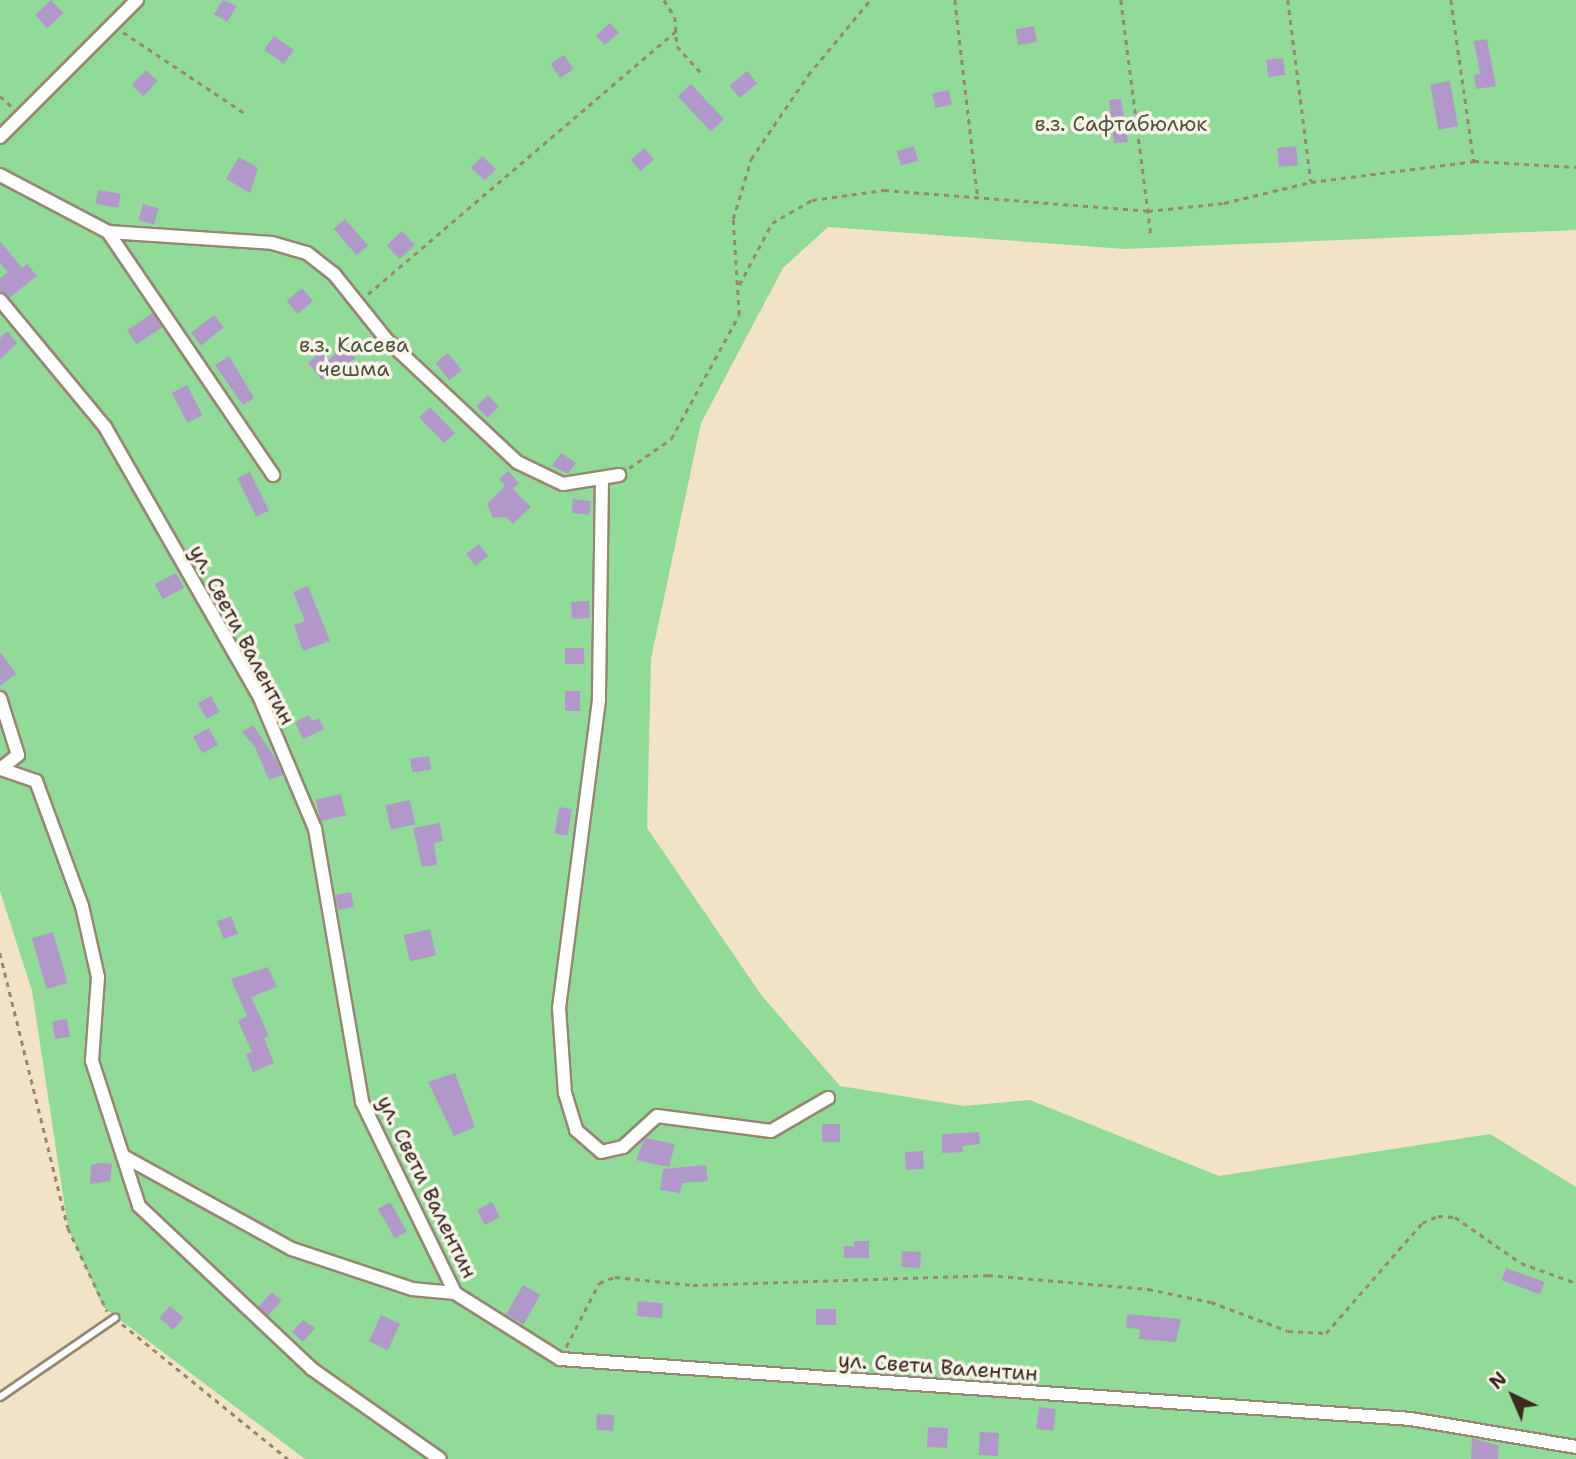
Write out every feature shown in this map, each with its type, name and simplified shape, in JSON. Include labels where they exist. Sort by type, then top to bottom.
[{"type":"street","points":[[0,137],[137,0]]},
{"type":"street","points":[[0,175],[108,232],[272,243],[307,253],[334,274],[386,339],[517,462],[563,484],[619,475]]},
{"type":"street","points":[[108,232],[273,475]]},
{"type":"street","name":"ул. Свети Валентин","points":[[0,300],[105,427],[260,698],[315,829],[362,1102],[454,1293],[560,1359],[1411,1419],[1576,1447]]},
{"type":"street","points":[[602,478],[598,700],[559,1008],[565,1093],[576,1130],[601,1152],[623,1147],[657,1116],[771,1132],[828,1098]]},
{"type":"street","points":[[0,698],[18,755],[2,770]]},
{"type":"street","points":[[2,770],[36,780],[82,906],[98,977],[92,1061],[139,1206],[312,1369],[440,1459]]},
{"type":"street","points":[[125,1157],[292,1248],[412,1289],[454,1293]]},
{"type":"lane","points":[[0,1397],[115,1318]]},
{"type":"path","points":[[664,0],[675,17],[677,46],[704,76]]},
{"type":"path","points":[[619,475],[671,439],[738,315],[739,285],[733,219],[751,159],[808,75],[870,0]]},
{"type":"path","points":[[955,0],[978,198]]},
{"type":"path","points":[[1121,0],[1151,235]]},
{"type":"path","points":[[1287,0],[1311,182]]},
{"type":"path","points":[[1451,0],[1474,161]]},
{"type":"path","points":[[112,24],[246,114]]},
{"type":"path","points":[[358,303],[676,32]]},
{"type":"path","points":[[739,285],[772,223],[813,201],[884,190],[1148,211],[1224,203],[1311,182],[1474,161],[1576,167]]},
{"type":"path","points":[[0,953],[68,1228],[103,1307],[288,1459]]},
{"type":"path","points":[[560,1359],[599,1283],[615,1277],[693,1285],[988,1275],[1148,1289],[1211,1302],[1288,1331],[1326,1334],[1422,1223],[1438,1216],[1455,1217],[1521,1263],[1576,1283]]},
{"type":"green space","name":"в.з. Касева чешма","points":[[0,0],[1576,0],[1576,230],[1125,249],[828,227],[783,268],[701,423],[651,659],[647,828],[762,996],[840,1086],[964,1106],[1030,1100],[1219,1176],[1490,1134],[1576,1187],[1576,1459],[305,1459],[103,1307],[68,1228],[32,991],[0,891]]},
{"type":"building","points":[[51,0],[63,13],[47,28],[35,15]]},
{"type":"building","points":[[223,0],[237,6],[227,22],[214,14]]},
{"type":"building","points":[[610,23],[619,33],[605,45],[596,36]]},
{"type":"building","points":[[1034,26],[1037,42],[1018,45],[1015,30]]},
{"type":"building","points":[[274,36],[294,50],[284,64],[264,50]]},
{"type":"building","points":[[1487,39],[1496,86],[1476,89],[1474,75],[1480,74],[1474,41]]},
{"type":"building","points":[[564,55],[573,69],[560,78],[551,64]]},
{"type":"building","points":[[1283,58],[1285,75],[1268,77],[1266,60]]},
{"type":"building","points":[[146,70],[158,81],[143,96],[132,85]]},
{"type":"building","points":[[747,71],[757,83],[740,98],[729,86]]},
{"type":"building","points":[[1450,81],[1458,126],[1438,130],[1430,84]]},
{"type":"building","points":[[691,84],[724,119],[711,131],[678,96]]},
{"type":"building","points":[[949,90],[952,105],[935,108],[932,93]]},
{"type":"building","points":[[1121,99],[1128,142],[1114,143],[1109,100]]},
{"type":"building","points":[[914,146],[918,160],[901,165],[897,151]]},
{"type":"building","points":[[1296,146],[1298,165],[1279,167],[1277,148]]},
{"type":"building","points":[[644,148],[654,159],[641,171],[631,160]]},
{"type":"building","points":[[482,156],[496,169],[485,181],[471,168]]},
{"type":"building","points":[[239,157],[258,168],[250,193],[226,179]]},
{"type":"building","points":[[98,190],[121,194],[118,208],[96,204]]},
{"type":"building","points":[[143,204],[158,208],[154,225],[139,220]]},
{"type":"building","points":[[345,219],[368,245],[357,255],[334,229]]},
{"type":"building","points":[[402,231],[415,245],[400,259],[387,245]]},
{"type":"building","points":[[0,241],[22,268],[27,264],[37,276],[9,298],[0,291],[0,278],[8,272],[0,263]]},
{"type":"building","points":[[302,288],[313,301],[298,314],[287,301]]},
{"type":"building","points":[[153,313],[162,327],[136,344],[127,330]]},
{"type":"building","points":[[214,315],[224,328],[201,345],[191,333]]},
{"type":"building","points":[[7,331],[17,343],[0,360],[0,338]]},
{"type":"building","points":[[343,346],[356,358],[322,380],[308,363],[321,352],[328,361]]},
{"type":"building","points":[[448,353],[462,370],[449,380],[436,363]]},
{"type":"building","points":[[229,356],[254,398],[243,405],[215,365]]},
{"type":"building","points":[[187,385],[202,415],[187,423],[172,393]]},
{"type":"building","points":[[488,395],[499,407],[487,418],[476,406]]},
{"type":"building","points":[[430,407],[455,433],[444,443],[419,417]]},
{"type":"building","points":[[561,453],[576,463],[568,474],[552,466]]},
{"type":"building","points":[[508,471],[519,483],[513,489],[531,507],[513,524],[506,517],[493,518],[487,504],[505,486],[499,479]]},
{"type":"building","points":[[250,472],[269,511],[256,517],[237,478]]},
{"type":"building","points":[[573,499],[591,501],[589,515],[572,513]]},
{"type":"building","points":[[479,544],[488,556],[475,566],[466,554]]},
{"type":"building","points":[[176,573],[184,588],[163,599],[155,584]]},
{"type":"building","points":[[308,586],[330,641],[303,651],[294,625],[305,621],[293,592]]},
{"type":"building","points":[[589,601],[590,618],[572,619],[571,602]]},
{"type":"building","points":[[565,648],[584,648],[584,664],[565,664]]},
{"type":"building","points":[[0,652],[16,674],[0,686]]},
{"type":"building","points":[[565,691],[580,691],[580,711],[565,711]]},
{"type":"building","points":[[211,696],[220,712],[207,719],[198,703]]},
{"type":"building","points":[[309,715],[312,721],[319,718],[324,729],[303,739],[295,722]]},
{"type":"building","points":[[253,725],[276,759],[283,775],[269,780],[255,747],[242,732]]},
{"type":"building","points":[[209,728],[218,745],[202,753],[193,736]]},
{"type":"building","points":[[429,756],[431,770],[412,773],[410,759]]},
{"type":"building","points":[[341,794],[346,815],[321,821],[316,800]]},
{"type":"building","points":[[410,800],[415,824],[391,830],[386,805]]},
{"type":"building","points":[[559,807],[572,809],[568,836],[555,834]]},
{"type":"building","points":[[440,823],[443,841],[434,843],[437,865],[422,867],[413,828]]},
{"type":"building","points":[[351,892],[354,907],[338,910],[335,895]]},
{"type":"building","points":[[231,916],[238,934],[224,939],[217,921]]},
{"type":"building","points":[[430,929],[436,955],[410,961],[404,935]]},
{"type":"building","points":[[53,932],[68,983],[46,989],[32,938]]},
{"type":"building","points":[[268,967],[277,987],[251,997],[269,1036],[264,1038],[274,1063],[253,1072],[246,1054],[252,1052],[238,1021],[247,1016],[231,979]]},
{"type":"building","points":[[67,1019],[70,1037],[55,1039],[52,1021]]},
{"type":"building","points":[[455,1073],[475,1127],[454,1136],[428,1082]]},
{"type":"building","points":[[822,1124],[840,1124],[840,1142],[822,1142]]},
{"type":"building","points":[[979,1132],[980,1144],[962,1146],[963,1152],[942,1153],[942,1134]]},
{"type":"building","points":[[645,1138],[675,1144],[669,1167],[636,1160]]},
{"type":"building","points":[[923,1151],[924,1169],[906,1170],[905,1152]]},
{"type":"building","points":[[112,1164],[110,1181],[90,1184],[91,1165]]},
{"type":"building","points":[[706,1165],[708,1181],[682,1183],[680,1193],[660,1190],[663,1169]]},
{"type":"building","points":[[390,1202],[407,1231],[395,1238],[378,1209]]},
{"type":"building","points":[[492,1202],[500,1217],[485,1225],[477,1210]]},
{"type":"building","points":[[854,1241],[869,1241],[869,1258],[844,1258],[844,1246],[854,1246]]},
{"type":"building","points":[[902,1251],[921,1252],[920,1268],[901,1267]]},
{"type":"building","points":[[1506,1268],[1545,1282],[1540,1294],[1502,1280]]},
{"type":"building","points":[[523,1285],[540,1295],[523,1324],[506,1314]]},
{"type":"building","points":[[272,1292],[282,1301],[268,1316],[259,1307]]},
{"type":"building","points":[[638,1301],[663,1303],[662,1318],[637,1316]]},
{"type":"building","points":[[170,1306],[184,1318],[173,1330],[160,1318]]},
{"type":"building","points":[[816,1309],[836,1309],[836,1325],[816,1325]]},
{"type":"building","points":[[1127,1314],[1181,1319],[1176,1342],[1139,1339],[1140,1329],[1126,1328]]},
{"type":"building","points":[[381,1315],[400,1324],[388,1350],[369,1341]]},
{"type":"building","points":[[303,1320],[315,1328],[303,1342],[292,1332]]},
{"type":"building","points":[[1039,1407],[1056,1409],[1053,1431],[1036,1429]]},
{"type":"building","points":[[597,1414],[614,1415],[613,1431],[596,1430]]},
{"type":"building","points":[[928,1427],[948,1428],[947,1448],[927,1447]]},
{"type":"building","points":[[980,1432],[999,1433],[998,1456],[979,1455]]},
{"type":"building","points":[[1472,1438],[1499,1446],[1498,1459],[1471,1459]]},
{"type":"park label","name":"в.з. Сафтабюлюк","points":[[1121,124]]}]
